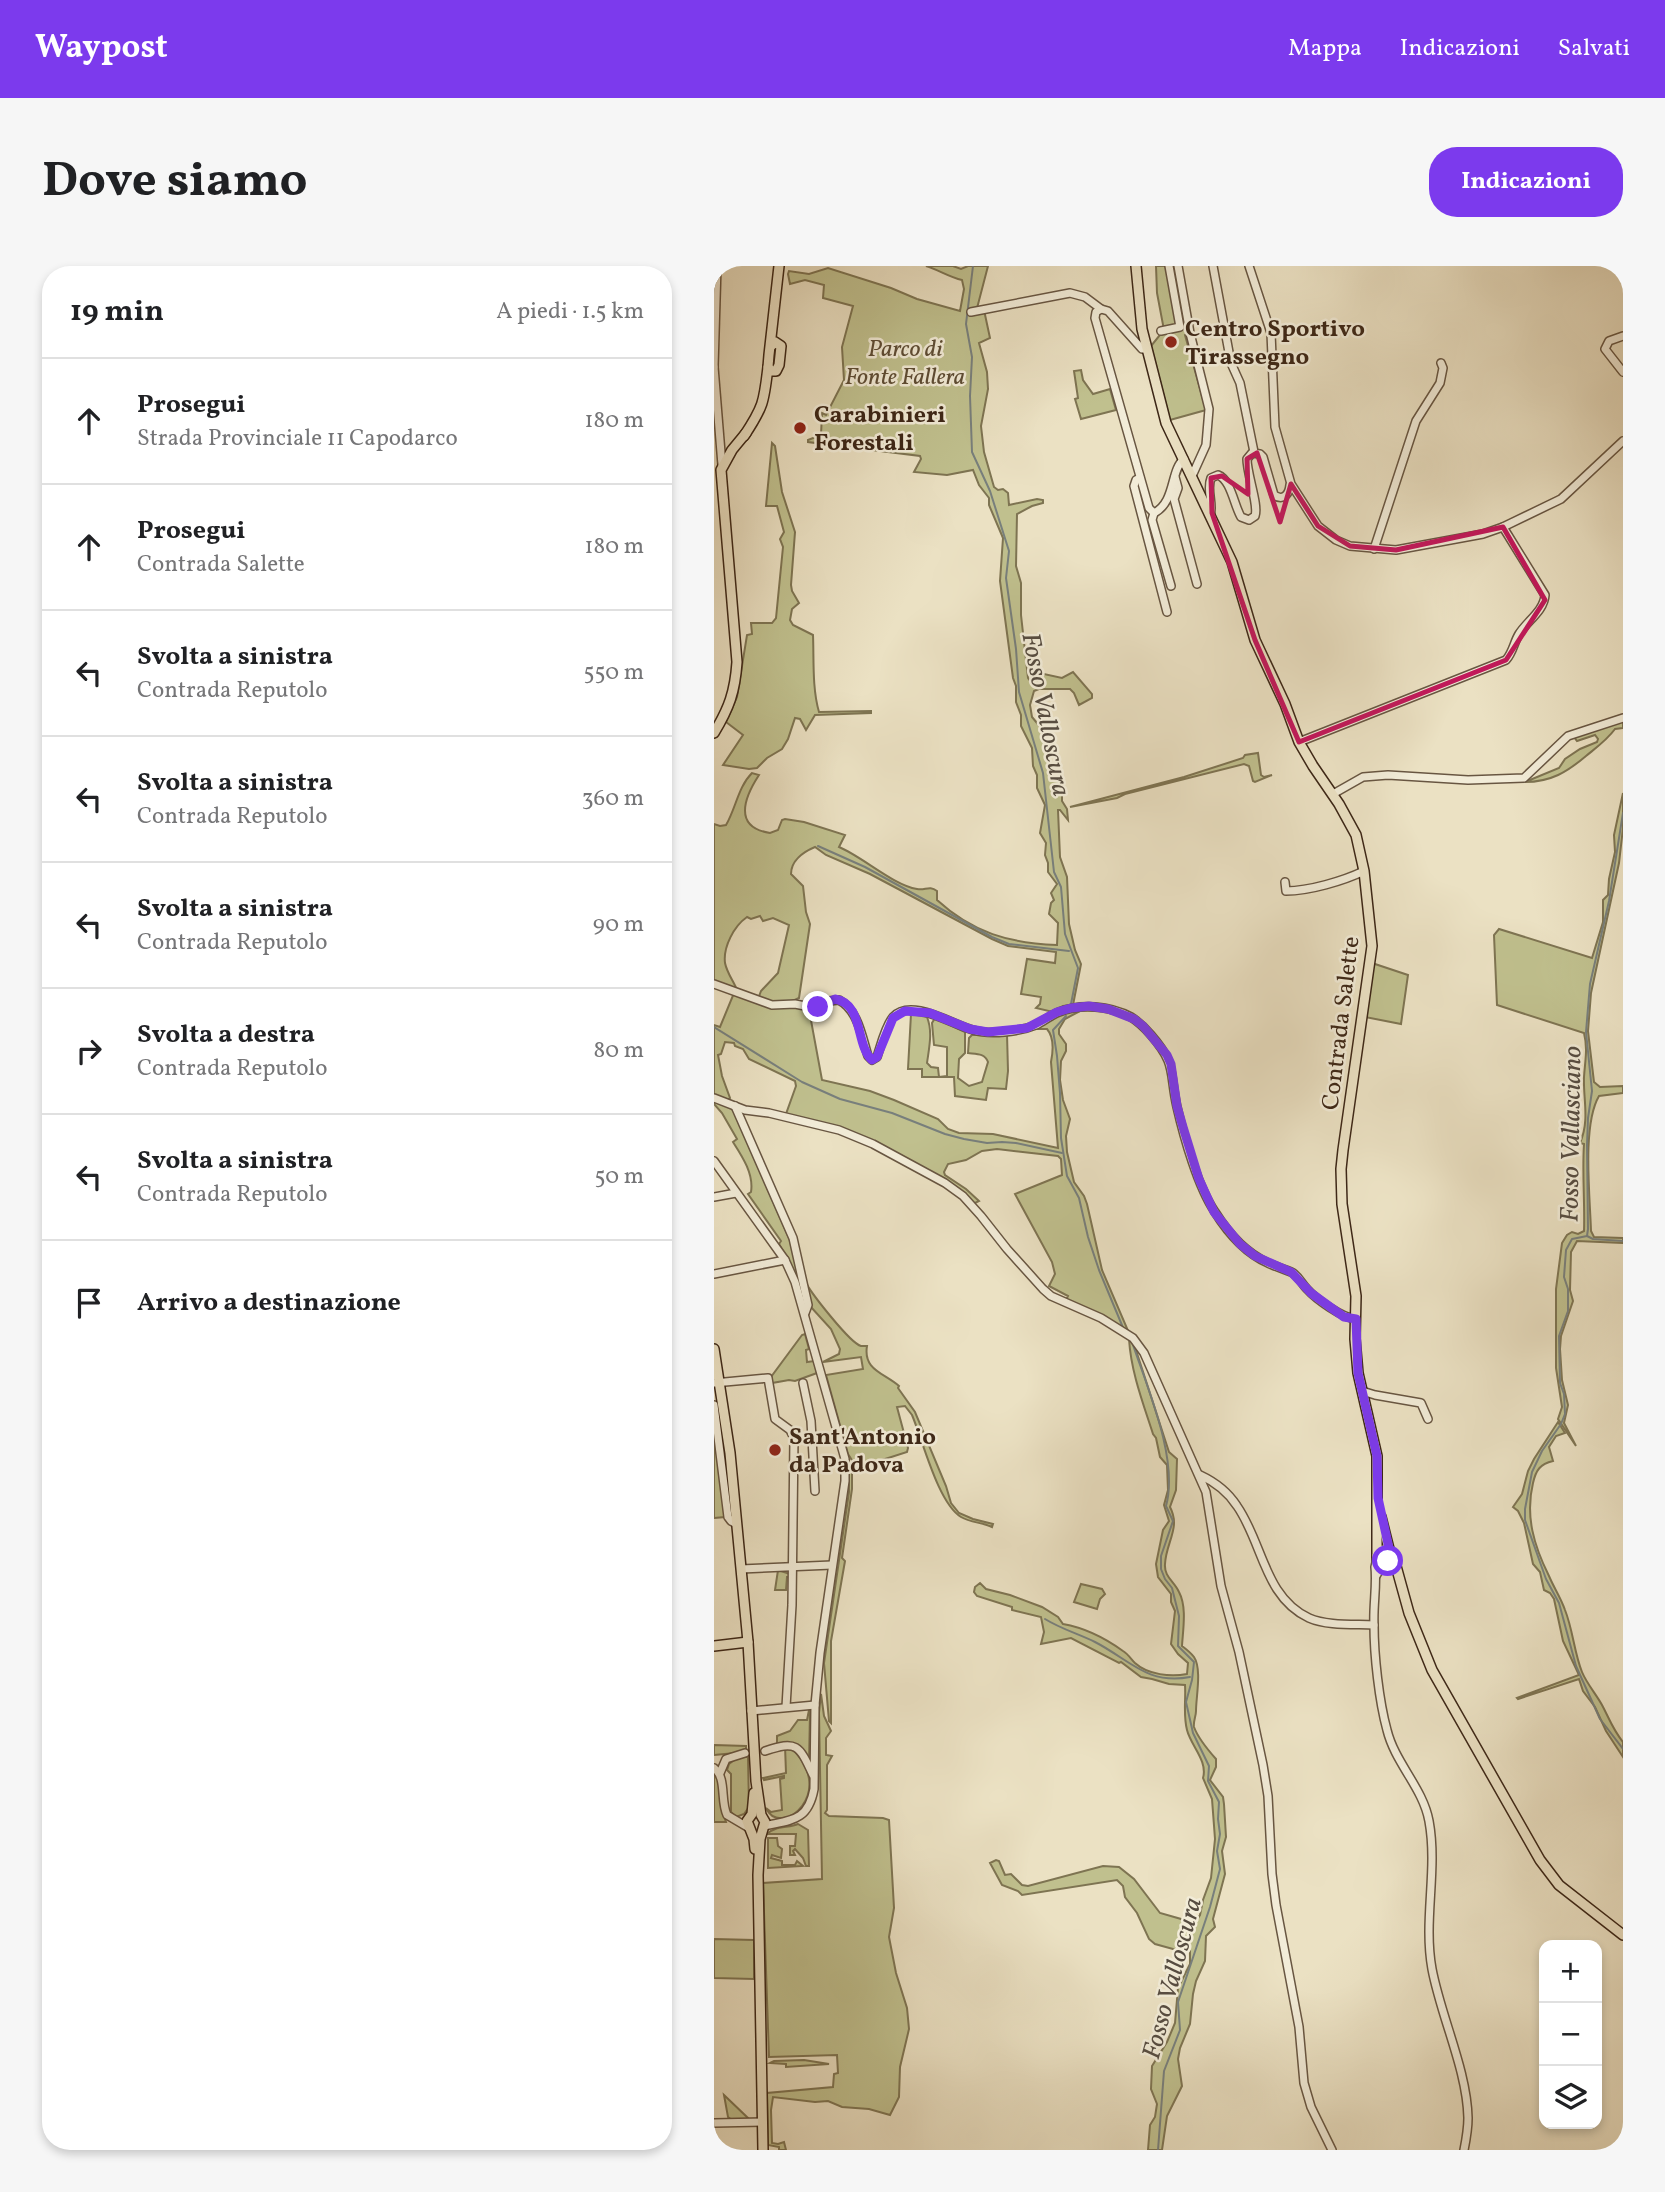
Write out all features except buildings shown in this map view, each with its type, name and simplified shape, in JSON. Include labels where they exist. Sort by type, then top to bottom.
[{"type":"main road","points":[[714,733],[731,702],[737,662],[721,467],[756,420],[767,390],[772,369],[770,347],[779,266]]},
{"type":"main road","name":"Contrada Salette","points":[[1136,266],[1142,329],[1166,423],[1232,562],[1255,640],[1285,704],[1299,742],[1350,822],[1356,835],[1364,871],[1372,946],[1340,1169],[1342,1204],[1355,1287],[1356,1354],[1377,1456],[1384,1558]]},
{"type":"main road","points":[[772,369],[779,365],[781,346],[773,328]]},
{"type":"main road","points":[[770,347],[775,342],[781,346]]},
{"type":"main road","points":[[721,467],[746,433]]},
{"type":"main road","points":[[714,1349],[737,1524],[748,1642],[758,1875],[763,2150]]},
{"type":"main road","points":[[1384,1558],[1398,1575],[1409,1613],[1432,1670],[1540,1860],[1559,1885],[1623,1935]]},
{"type":"main road","points":[[714,1646],[748,1642]]},
{"type":"street","points":[[718,266],[714,367],[721,467]]},
{"type":"street","points":[[1161,331],[1180,327],[1169,266]]},
{"type":"street","points":[[1178,266],[1190,334],[1209,408],[1206,445],[1192,477]]},
{"type":"street","points":[[1213,266],[1231,363],[1240,383],[1254,452]]},
{"type":"street","points":[[1249,266],[1271,333],[1275,427],[1291,484],[1326,534],[1350,545],[1374,550],[1417,548],[1483,534],[1561,499],[1623,441]]},
{"type":"street","points":[[971,312],[1070,293],[1086,297],[1108,311],[1142,349],[1146,349]]},
{"type":"street","points":[[1101,309],[1095,318],[1149,509],[1154,513]]},
{"type":"street","points":[[1623,336],[1609,341],[1605,349],[1623,372]]},
{"type":"street","points":[[1374,550],[1416,421],[1440,383],[1443,368],[1441,363]]},
{"type":"street","points":[[717,434],[736,446]]},
{"type":"street","points":[[1210,517],[1212,511],[1209,484],[1211,478],[1218,475],[1225,479],[1241,517],[1249,520],[1255,516],[1257,510],[1247,473],[1248,455],[1254,452],[1263,457],[1274,495],[1285,496],[1289,493],[1291,484]]},
{"type":"street","points":[[1171,586],[1152,520],[1154,513],[1167,499],[1178,464],[1184,459]]},
{"type":"street","points":[[1175,477],[1178,488],[1174,499],[1197,584]]},
{"type":"street","points":[[1140,478],[1134,486],[1167,612]]},
{"type":"street","points":[[1299,742],[1506,660],[1520,632],[1545,600],[1545,596],[1503,527]]},
{"type":"street","points":[[1333,794],[1363,777],[1388,775],[1468,780],[1524,778],[1568,736],[1623,718]]},
{"type":"street","points":[[1285,882],[1286,891],[1298,891],[1350,878],[1364,871]]},
{"type":"street","points":[[714,984],[778,1006],[794,1004],[815,1008],[829,1000],[839,1000],[849,1007],[854,1015],[868,1056],[872,1060],[877,1057],[893,1018],[905,1011],[930,1013],[970,1029],[988,1032],[1027,1028],[1057,1012],[1089,1006],[1115,1011],[1134,1019],[1167,1055],[1171,1064],[1183,1127],[1199,1179],[1214,1212],[1240,1244],[1255,1256],[1291,1272],[1311,1293],[1344,1317],[1356,1319]]},
{"type":"street","points":[[714,1098],[745,1110],[839,1130],[873,1144],[933,1177],[963,1196],[1051,1296],[1101,1318],[1139,1344],[1206,1492],[1221,1586],[1239,1652],[1263,1765],[1268,1796],[1272,1874],[1299,2027],[1304,2083],[1311,2107],[1332,2150]]},
{"type":"street","points":[[736,1106],[793,1238],[808,1305],[805,1313]]},
{"type":"street","points":[[714,1161],[785,1260],[796,1282],[845,1459],[845,1481],[820,1653],[815,1705],[814,1789],[809,1805],[799,1817],[786,1822],[734,1820],[727,1815],[724,1807],[717,1771],[726,1759]]},
{"type":"street","points":[[714,1197],[736,1193]]},
{"type":"street","points":[[714,1274],[785,1260]]},
{"type":"street","points":[[717,1383],[768,1378],[775,1419],[790,1430],[794,1438],[793,1567],[786,1707]]},
{"type":"street","points":[[803,1383],[812,1437],[815,1491]]},
{"type":"street","points":[[1362,1391],[1421,1403],[1428,1419]]},
{"type":"street","points":[[714,1405],[728,1517],[737,1524]]},
{"type":"street","points":[[794,1438],[812,1437]]},
{"type":"street","points":[[1200,1474],[1223,1489],[1238,1506],[1275,1588],[1299,1611],[1310,1618],[1325,1622],[1374,1625]]},
{"type":"street","points":[[1384,1558],[1375,1567],[1374,1625],[1386,1730],[1393,1752],[1419,1796],[1428,1818],[1431,1840],[1429,1952],[1465,2090],[1468,2121],[1464,2150]]},
{"type":"street","points":[[741,1569],[832,1565]]},
{"type":"street","points":[[751,1712],[815,1705]]},
{"type":"street","points":[[765,1751],[779,1745],[791,1744],[804,1758],[814,1778]]},
{"type":"street","points":[[714,1761],[745,1753]]},
{"type":"street","points":[[714,2123],[763,2122]]},
{"type":"highlighted area","points":[[1257,453],[1280,522],[1291,484],[1318,526],[1350,546],[1396,550],[1503,527],[1545,600],[1506,660],[1299,742],[1255,640],[1212,513],[1211,478],[1222,476],[1248,494],[1247,459]]},
{"type":"green space","name":"Parco di Fonte Fallera","points":[[926,266],[953,266],[961,269],[968,266],[988,266],[976,312],[984,310],[990,338],[979,343],[987,372],[988,389],[981,426],[984,452],[994,487],[1008,493],[1009,505],[1043,500],[1043,503],[1017,514],[1016,566],[1021,583],[1021,615],[1028,678],[1030,681],[1044,674],[1062,678],[1073,672],[1092,694],[1092,698],[1079,705],[1070,689],[1039,689],[1034,691],[1030,705],[1032,717],[1042,729],[1050,763],[1067,809],[1068,820],[1058,810],[1060,857],[1067,877],[1069,924],[1081,964],[1073,1005],[1063,1006],[1053,1012],[1036,1008],[1041,997],[1021,994],[1027,959],[1055,963],[1056,952],[1008,946],[815,847],[798,858],[791,874],[803,886],[810,924],[799,998],[784,1003],[758,999],[761,991],[778,973],[789,925],[773,918],[763,921],[760,916],[751,919],[747,917],[730,937],[725,963],[737,990],[714,982],[714,824],[726,825],[743,785],[752,773],[759,775],[749,793],[745,810],[746,818],[758,830],[770,833],[778,830],[785,819],[845,835],[839,847],[908,886],[934,889],[937,891],[937,900],[964,921],[1007,939],[1057,945],[1058,923],[1049,914],[1054,900],[1051,893],[1057,884],[1048,872],[1046,843],[1040,833],[1045,805],[1037,788],[1032,748],[1021,726],[1021,715],[1016,702],[1000,581],[1003,538],[989,505],[989,498],[979,485],[973,470],[947,475],[914,472],[920,456],[808,442],[821,435],[822,413],[826,415],[844,380],[842,347],[853,306],[823,298],[824,285],[805,280],[790,284],[789,271],[809,274],[828,268],[960,311],[964,289],[962,280]]},
{"type":"green space","name":"Centro Sportivo Tirassegno","points":[[1156,266],[1178,266],[1190,333],[1185,335],[1206,410],[1170,420],[1151,346],[1164,330],[1157,293]]},
{"type":"green space","points":[[1081,370],[1083,380],[1093,394],[1110,389],[1116,410],[1081,419],[1075,399],[1078,398],[1074,371]]},
{"type":"green space","points":[[772,443],[775,446],[782,492],[795,532],[791,585],[799,603],[792,609],[790,620],[793,625],[813,635],[814,683],[819,712],[871,713],[815,715],[806,730],[800,719],[795,718],[782,749],[757,768],[749,769],[723,765],[743,735],[726,722],[737,697],[747,635],[752,634],[751,623],[772,623],[776,618],[783,547],[780,539],[784,532],[777,506],[766,506]]},
{"type":"green space","points":[[1623,720],[1623,728],[1615,729],[1602,743],[1565,771],[1551,778],[1525,782],[1559,768],[1565,759],[1598,739],[1595,735],[1577,741],[1574,737]]},
{"type":"green space","points":[[1258,753],[1261,775],[1272,775],[1255,782],[1249,766],[1244,764],[1117,798],[1070,807],[1184,777],[1243,758],[1245,755]]},
{"type":"green space","points":[[1623,793],[1619,863],[1591,993],[1588,1031],[1594,1082],[1600,1087],[1623,1086],[1623,1093],[1599,1096],[1590,1124],[1588,1161],[1591,1231],[1594,1237],[1623,1238],[1623,1243],[1577,1241],[1571,1252],[1570,1290],[1573,1301],[1561,1336],[1560,1349],[1562,1380],[1568,1405],[1564,1423],[1576,1446],[1558,1419],[1562,1407],[1556,1368],[1556,1289],[1562,1243],[1572,1232],[1578,1234],[1584,1231],[1584,1144],[1580,1143],[1585,1118],[1585,1039],[1584,1033],[1497,1005],[1494,935],[1499,929],[1592,958],[1603,922],[1603,900],[1608,895],[1615,852],[1614,835]]},
{"type":"green space","points":[[1372,963],[1408,975],[1401,1024],[1365,1017]]},
{"type":"green space","points":[[734,993],[775,1008],[828,1004],[817,1016],[810,1015],[822,1080],[870,1091],[894,1100],[938,1119],[948,1129],[959,1133],[993,1134],[1058,1148],[1051,1062],[1052,1040],[1047,1029],[1033,1029],[1065,1012],[1080,1011],[1065,1019],[1059,1029],[1059,1034],[1066,1044],[1061,1061],[1060,1080],[1070,1119],[1066,1136],[1067,1152],[1074,1182],[1087,1204],[1102,1270],[1129,1333],[1066,1300],[1068,1296],[1049,1286],[1055,1274],[1052,1262],[1015,1194],[1062,1175],[1061,1159],[1058,1156],[997,1149],[982,1151],[966,1160],[948,1164],[945,1175],[979,1201],[973,1204],[882,1147],[786,1114],[796,1086],[795,1081],[749,1059],[743,1049],[734,1043],[725,1042],[721,1054],[718,1055],[730,1098],[728,1100],[714,1096],[714,1025],[720,1027]]},
{"type":"green space","points":[[911,1014],[927,1017],[930,1034],[927,1063],[938,1068],[939,1077],[922,1077],[922,1069],[908,1069]]},
{"type":"green space","points":[[935,1018],[965,1032],[965,1053],[959,1059],[958,1078],[969,1086],[982,1082],[988,1062],[982,1055],[968,1053],[969,1038],[972,1035],[1007,1034],[1006,1089],[988,1088],[986,1100],[955,1096],[954,1077],[939,1077],[947,1076],[947,1047],[934,1045],[932,1023]]},
{"type":"green space","points":[[714,1101],[732,1107],[792,1245],[805,1303],[779,1244],[781,1241],[748,1194],[751,1192],[751,1179],[733,1142],[737,1139]]},
{"type":"green space","points":[[805,1281],[848,1336],[861,1346],[867,1346],[871,1366],[899,1386],[915,1412],[951,1503],[959,1513],[993,1524],[992,1527],[961,1517],[945,1499],[912,1415],[905,1406],[897,1407],[907,1452],[857,1468],[848,1454],[826,1375],[863,1369],[861,1357],[823,1362],[839,1354],[840,1349],[831,1329],[810,1306]]},
{"type":"green space","points":[[805,1334],[809,1349],[806,1350],[807,1362],[814,1361],[817,1373],[795,1381],[772,1383],[771,1377]]},
{"type":"green space","points":[[1129,1339],[1133,1341],[1169,1452],[1177,1459],[1176,1490],[1170,1507],[1174,1528],[1165,1568],[1183,1604],[1182,1646],[1193,1656],[1198,1669],[1194,1727],[1216,1759],[1216,1767],[1210,1780],[1223,1797],[1226,1837],[1222,1851],[1225,1874],[1213,1919],[1215,1927],[1206,1936],[1205,1961],[1196,1981],[1190,2024],[1178,2059],[1182,2086],[1167,2116],[1162,2150],[1148,2150],[1150,2125],[1155,2117],[1157,2104],[1151,2089],[1152,2066],[1175,2023],[1178,1988],[1190,1964],[1190,1951],[1155,1944],[1149,1939],[1137,1913],[1125,1897],[1123,1886],[1117,1880],[1022,1895],[1002,1885],[990,1863],[999,1861],[1005,1875],[1011,1874],[1022,1885],[1028,1886],[1103,1866],[1119,1867],[1134,1879],[1160,1913],[1181,1919],[1189,1927],[1193,1926],[1200,1915],[1211,1878],[1215,1839],[1212,1799],[1203,1778],[1201,1760],[1186,1724],[1185,1685],[1141,1677],[1121,1662],[1071,1638],[1041,1644],[1044,1632],[1041,1617],[1012,1610],[1012,1607],[977,1596],[974,1592],[980,1583],[986,1589],[1042,1607],[1058,1617],[1063,1624],[1087,1631],[1109,1642],[1125,1652],[1140,1667],[1153,1673],[1187,1674],[1188,1663],[1171,1644],[1175,1611],[1171,1594],[1158,1577],[1156,1564],[1163,1530],[1169,1521],[1164,1505],[1168,1490],[1167,1465],[1160,1457],[1142,1399],[1132,1363]]},
{"type":"green space","points":[[714,1414],[725,1517],[714,1518]]},
{"type":"green space","points":[[1558,1422],[1565,1433],[1556,1436],[1549,1447],[1553,1461],[1539,1468],[1533,1483],[1530,1507],[1532,1531],[1539,1553],[1562,1601],[1582,1672],[1623,1742],[1623,1757],[1583,1691],[1579,1679],[1517,1698],[1579,1675],[1563,1641],[1554,1599],[1544,1590],[1540,1572],[1533,1564],[1524,1523],[1513,1507],[1522,1494],[1534,1459]]},
{"type":"green space","points":[[849,1465],[852,1468],[852,1489],[842,1558],[845,1561],[831,1641],[831,1723],[824,1663],[849,1492]]},
{"type":"green space","points":[[778,1570],[790,1574],[790,1577],[787,1577],[786,1590],[775,1590]]},
{"type":"green space","points":[[1081,1584],[1102,1589],[1105,1594],[1097,1609],[1074,1602]]},
{"type":"green space","points":[[821,1694],[824,1716],[831,1731],[826,1738],[826,1755],[832,1756],[827,1765],[825,1813],[829,1816],[889,1820],[894,1908],[889,1937],[907,2008],[909,2029],[900,2067],[899,2097],[890,2115],[869,2109],[842,2107],[828,2101],[773,2097],[772,2143],[784,2142],[786,2150],[779,2150],[779,2147],[768,2145],[767,2093],[833,2087],[834,2074],[838,2073],[837,2055],[769,2057],[763,1883],[822,1879],[819,1713]]},
{"type":"green space","points":[[809,1710],[809,1762],[792,1743],[777,1745],[777,1736],[790,1731],[798,1720],[807,1720]]},
{"type":"green space","points":[[714,1745],[746,1746],[746,1752],[714,1755]]},
{"type":"green space","points":[[785,1746],[789,1746],[803,1763],[809,1779],[808,1794],[802,1806],[783,1818],[773,1816],[766,1808],[771,1812],[782,1810],[780,1779],[784,1776],[763,1778],[786,1773]]},
{"type":"green space","points":[[738,1757],[748,1757],[749,1807],[744,1814],[736,1817],[731,1812],[731,1774],[727,1770],[729,1764]]},
{"type":"green space","points":[[714,1772],[719,1781],[721,1807],[726,1822],[714,1822]]},
{"type":"green space","points":[[798,1824],[808,1830],[809,1866],[806,1866],[795,1849],[795,1855],[790,1855],[790,1846],[795,1846],[796,1834],[767,1834]]},
{"type":"green space","points":[[768,1838],[777,1838],[778,1846],[782,1849],[781,1858],[772,1855],[771,1858],[782,1861],[782,1865],[795,1865],[797,1861],[803,1866],[768,1868]]},
{"type":"green space","points":[[714,1939],[754,1940],[754,1979],[714,1978]]},
{"type":"green space","points":[[804,2060],[829,2064],[786,2067],[786,2064],[770,2063],[774,2061]]},
{"type":"green space","points":[[724,2095],[749,2119],[732,2120],[728,2117]]},
{"type":"waterway","name":"Fosso Valloscura","points":[[973,266],[966,324],[972,357],[972,452],[990,491],[1009,551],[1006,578],[1019,692],[1043,773],[1054,872],[1061,887],[1065,934],[1078,968],[1071,1004]]},
{"type":"waterway","name":"Fosso Vallasciano","points":[[1623,813],[1609,901],[1590,984],[1586,1032],[1592,1091],[1587,1145],[1588,1229],[1587,1236],[1572,1239],[1566,1250],[1564,1277],[1568,1289],[1568,1311],[1559,1336],[1560,1383],[1564,1394],[1565,1414],[1532,1472],[1525,1509],[1525,1520],[1546,1579],[1559,1603],[1576,1666],[1600,1719],[1623,1749]]},
{"type":"waterway","points":[[818,846],[865,867],[992,937],[1009,944],[1069,951]]},
{"type":"waterway","name":"Fosso Valloscura","points":[[1066,1016],[1053,1030],[1060,1093],[1061,1138],[1067,1176],[1079,1198],[1099,1270],[1124,1330]]},
{"type":"waterway","points":[[714,1027],[802,1082],[840,1099],[892,1113],[964,1139],[987,1143],[1016,1143],[1062,1153]]},
{"type":"waterway","points":[[1587,1236],[1593,1239],[1623,1241]]},
{"type":"waterway","name":"Fosso Valloscura","points":[[1132,1342],[1165,1445],[1169,1487],[1166,1506],[1173,1521],[1161,1556],[1161,1569],[1172,1588],[1179,1616],[1178,1646],[1194,1662],[1186,1702],[1193,1733],[1209,1766],[1208,1781],[1219,1802],[1220,1834],[1217,1851],[1220,1869],[1178,2002],[1180,2030],[1164,2071],[1158,2150]]},
{"type":"waterway","points":[[1045,1619],[1095,1642],[1150,1674],[1175,1679],[1190,1677]]},
{"type":"place","name":"Centro Sportivo Tirassegno","points":[[1171,342]]},
{"type":"place","name":"Carabinieri Forestali","points":[[800,428]]},
{"type":"place","name":"Sant'Antonio da Padova","points":[[775,1450]]},
{"type":"route","points":[[818,1007],[829,1000],[844,1002],[854,1015],[869,1059],[872,1060],[877,1057],[893,1018],[905,1011],[930,1013],[970,1029],[988,1032],[1027,1028],[1057,1012],[1089,1006],[1123,1013],[1143,1026],[1159,1044],[1171,1064],[1183,1127],[1199,1179],[1214,1212],[1240,1244],[1255,1256],[1291,1272],[1306,1289],[1344,1317],[1356,1319],[1358,1373],[1377,1456],[1378,1498],[1389,1548],[1388,1561]]}]
